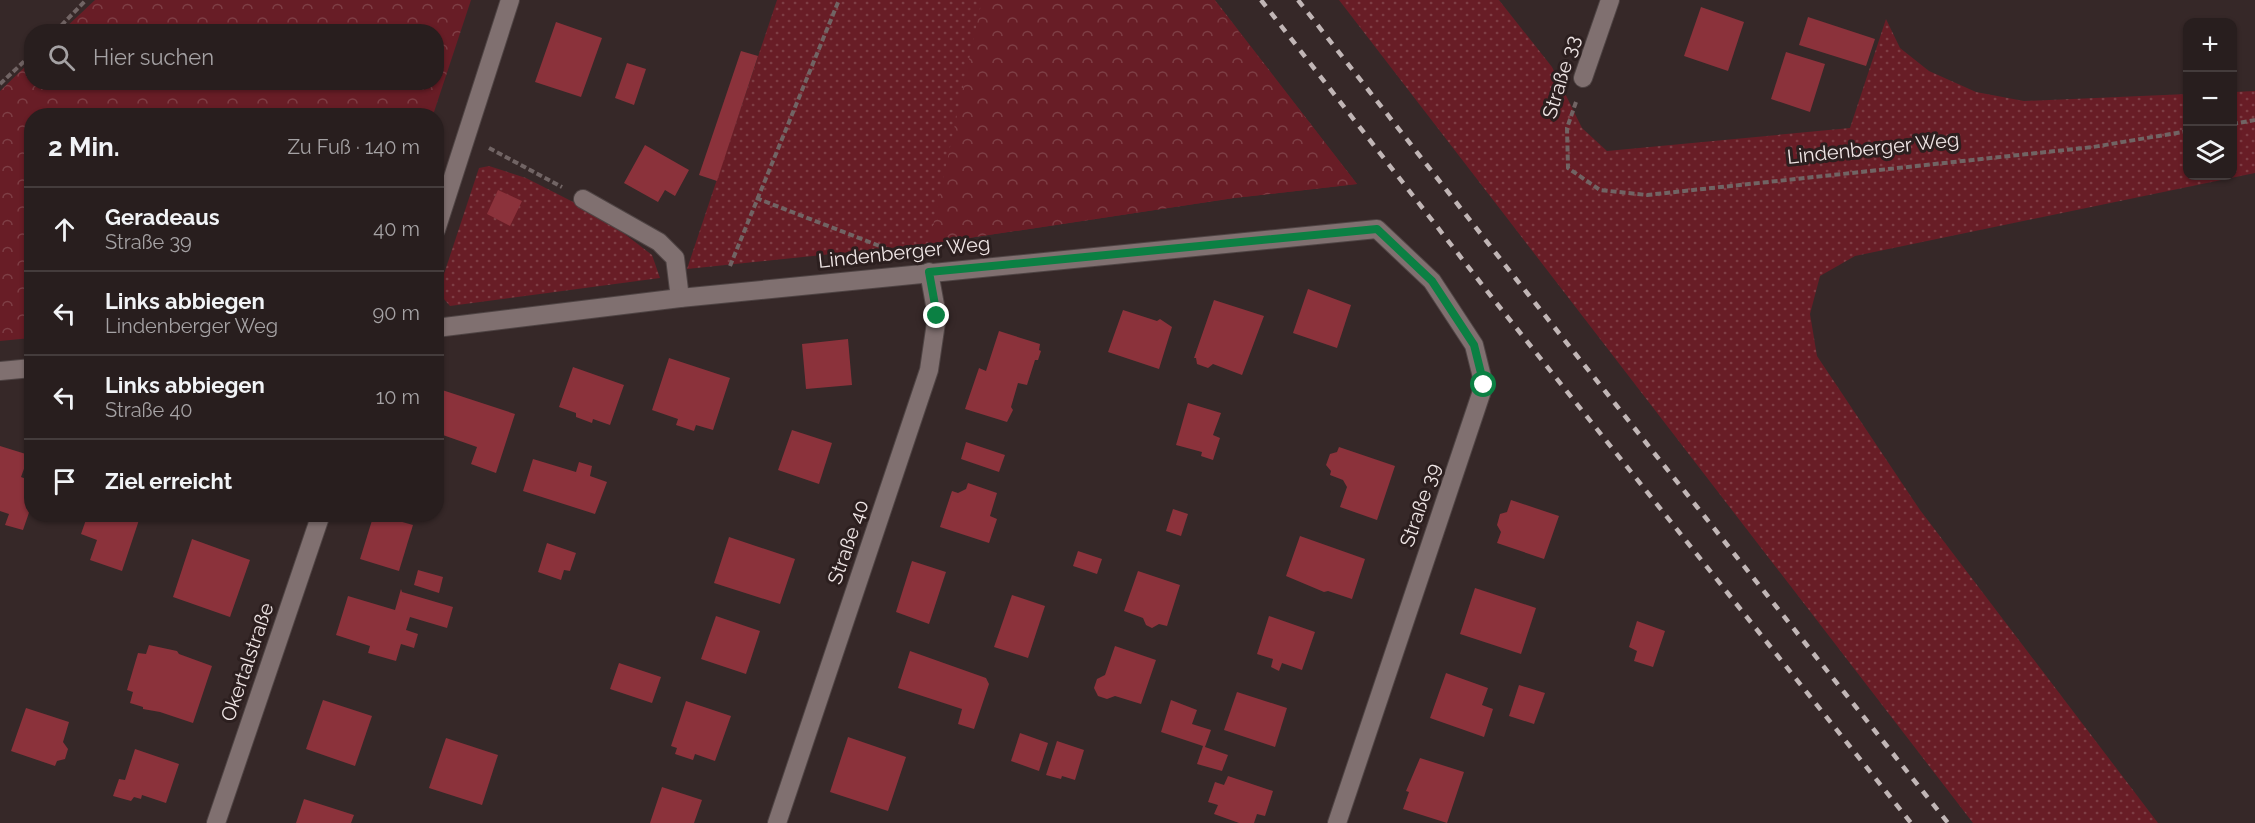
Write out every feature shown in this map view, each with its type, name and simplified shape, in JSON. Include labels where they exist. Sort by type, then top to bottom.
[{"type":"street","points":[[444,204],[510,0]]},
{"type":"street","name":"Straße 33","points":[[1583,78],[1610,0]]},
{"type":"street","points":[[584,199],[659,242],[675,258],[680,298]]},
{"type":"street","name":"Lindenberger Weg","points":[[444,327],[680,298],[1377,229]]},
{"type":"street","name":"Straße 39","points":[[1337,823],[1484,385],[1474,345],[1432,281],[1377,229]]},
{"type":"street","name":"Straße 40","points":[[777,823],[929,370],[937,316],[929,272]]},
{"type":"street","points":[[0,371],[24,369]]},
{"type":"street","name":"Okertalstraße","points":[[216,823],[318,522]]},
{"type":"path","points":[[63,24],[86,0]]},
{"type":"path","points":[[730,262],[839,0]]},
{"type":"path","points":[[0,84],[24,62]]},
{"type":"path","name":"Straße 33","points":[[1568,168],[1567,128],[1583,78]]},
{"type":"path","points":[[2237,123],[2255,120]]},
{"type":"path","name":"Lindenberger Weg","points":[[1568,168],[1600,190],[1647,195],[2093,147],[2183,132]]},
{"type":"path","points":[[465,135],[584,199]]},
{"type":"path","points":[[756,198],[892,251],[929,272]]},
{"type":"green space","points":[[95,0],[471,0],[444,82],[444,24],[69,24]]},
{"type":"green space","points":[[777,0],[1215,0],[1357,184],[1234,198],[929,244],[687,269]]},
{"type":"green space","points":[[982,0],[1214,0],[1357,184],[1234,198],[929,244]]},
{"type":"green space","points":[[1339,0],[1499,0],[1552,67],[1582,128],[1607,151],[1850,128],[1886,19],[1900,48],[1929,71],[1976,92],[2024,101],[2183,94],[2183,180],[2221,180],[1855,256],[1820,276],[1810,314],[1817,356],[1920,510],[2158,823],[1973,823]]},
{"type":"green space","points":[[24,68],[24,90],[441,90],[435,108],[24,108],[24,339],[0,341],[0,91]]},
{"type":"green space","points":[[2255,91],[2255,173],[2237,177],[2237,92]]},
{"type":"green space","points":[[489,166],[526,178],[613,225],[652,255],[660,278],[450,306],[444,299],[444,274],[479,168]]},
{"type":"building","points":[[1701,7],[1744,22],[1728,71],[1684,56]]},
{"type":"building","points":[[1808,17],[1875,39],[1866,66],[1799,45]]},
{"type":"building","points":[[556,22],[602,38],[581,97],[535,82]]},
{"type":"building","points":[[741,51],[758,56],[717,181],[699,175]]},
{"type":"building","points":[[1786,52],[1825,64],[1810,112],[1771,99]]},
{"type":"building","points":[[627,63],[646,69],[634,105],[615,98]]},
{"type":"building","points":[[645,145],[689,170],[675,196],[665,190],[658,202],[624,183]]},
{"type":"building","points":[[498,190],[522,201],[510,226],[487,214]]},
{"type":"building","points":[[1308,289],[1351,305],[1337,348],[1293,333]]},
{"type":"building","points":[[1214,300],[1264,316],[1242,375],[1213,364],[1208,368],[1197,364],[1194,358]]},
{"type":"building","points":[[1123,310],[1157,321],[1160,319],[1172,327],[1159,369],[1108,352]]},
{"type":"building","points":[[999,331],[1040,344],[1039,350],[1041,351],[1038,360],[1035,360],[1027,385],[1018,383],[1011,407],[1013,410],[1007,422],[965,409],[979,368],[986,371]]},
{"type":"building","points":[[848,339],[852,385],[806,389],[802,344]]},
{"type":"building","points":[[669,358],[730,378],[713,430],[696,425],[694,431],[676,425],[678,419],[652,410]]},
{"type":"building","points":[[573,367],[624,385],[610,425],[593,419],[592,423],[576,417],[576,413],[559,407]]},
{"type":"building","points":[[444,391],[515,414],[496,473],[471,464],[477,447],[444,435]]},
{"type":"building","points":[[1188,403],[1221,413],[1213,435],[1220,438],[1213,460],[1201,456],[1202,452],[1176,445]]},
{"type":"building","points":[[792,430],[832,443],[819,484],[778,470]]},
{"type":"building","points":[[966,442],[1005,455],[999,472],[961,459]]},
{"type":"building","points":[[0,446],[24,453],[24,469],[21,477],[24,478],[26,522],[23,530],[5,525],[9,514],[0,511]]},
{"type":"building","points":[[1339,447],[1395,466],[1377,520],[1340,507],[1347,487],[1343,480],[1330,475],[1331,471],[1326,465],[1330,454],[1337,452]]},
{"type":"building","points":[[533,459],[576,472],[579,462],[592,466],[590,476],[607,482],[595,514],[523,491]]},
{"type":"building","points":[[968,483],[997,493],[990,516],[997,519],[989,543],[940,527],[952,491],[958,493],[966,489]]},
{"type":"building","points":[[1511,500],[1559,516],[1544,559],[1497,543],[1501,532],[1497,525],[1500,514],[1507,512]]},
{"type":"building","points":[[1173,509],[1188,514],[1181,536],[1166,531]]},
{"type":"building","points":[[85,522],[138,522],[122,571],[90,560],[97,540],[81,534]]},
{"type":"building","points":[[372,522],[402,522],[413,525],[399,571],[360,559]]},
{"type":"building","points":[[1300,536],[1365,559],[1352,599],[1328,591],[1324,592],[1286,576]]},
{"type":"building","points":[[729,537],[795,559],[780,604],[714,583]]},
{"type":"building","points":[[192,539],[250,560],[230,617],[173,597]]},
{"type":"building","points":[[547,543],[576,553],[570,571],[564,570],[561,580],[538,572]]},
{"type":"building","points":[[1078,551],[1102,559],[1097,574],[1073,566]]},
{"type":"building","points":[[912,561],[946,572],[929,624],[896,612]]},
{"type":"building","points":[[418,570],[443,577],[439,593],[414,585]]},
{"type":"building","points":[[1138,571],[1180,585],[1167,626],[1159,624],[1152,628],[1146,625],[1143,618],[1124,611]]},
{"type":"building","points":[[1475,588],[1536,608],[1521,654],[1460,634]]},
{"type":"building","points":[[401,589],[402,592],[453,607],[447,628],[410,617],[406,630],[418,634],[414,648],[401,644],[396,661],[368,653],[370,646],[336,635],[348,596],[395,610]]},
{"type":"building","points":[[1012,595],[1045,606],[1028,658],[994,647]]},
{"type":"building","points":[[716,616],[760,631],[746,674],[701,659]]},
{"type":"building","points":[[1269,616],[1315,632],[1302,670],[1282,663],[1279,671],[1271,667],[1273,659],[1257,654]]},
{"type":"building","points":[[1637,621],[1665,631],[1653,667],[1634,661],[1637,651],[1629,647]]},
{"type":"building","points":[[149,645],[177,651],[179,654],[212,666],[193,723],[130,703],[133,692],[127,690],[138,653],[146,654]]},
{"type":"building","points":[[1115,646],[1156,660],[1141,704],[1115,696],[1107,699],[1098,696],[1094,688],[1097,679],[1105,675]]},
{"type":"building","points":[[910,651],[986,678],[989,684],[974,729],[958,724],[962,709],[898,688]]},
{"type":"building","points":[[619,663],[661,677],[652,703],[610,689]]},
{"type":"building","points":[[1446,673],[1488,688],[1482,705],[1493,709],[1484,737],[1430,718]]},
{"type":"building","points":[[1519,685],[1545,693],[1534,724],[1509,716]]},
{"type":"building","points":[[1237,692],[1287,708],[1275,747],[1224,730]]},
{"type":"building","points":[[323,700],[372,716],[355,766],[306,749]]},
{"type":"building","points":[[1171,700],[1197,710],[1192,724],[1211,730],[1205,747],[1228,755],[1222,771],[1197,764],[1203,746],[1161,732]]},
{"type":"building","points":[[686,701],[731,716],[715,761],[695,754],[693,760],[675,754],[677,748],[671,746]]},
{"type":"building","points":[[26,708],[69,722],[63,742],[68,749],[65,759],[57,761],[55,766],[11,751]]},
{"type":"building","points":[[1020,733],[1048,743],[1039,771],[1011,761]]},
{"type":"building","points":[[848,737],[906,757],[888,811],[830,792]]},
{"type":"building","points":[[446,738],[498,755],[482,805],[429,788]]},
{"type":"building","points":[[1057,741],[1084,750],[1075,780],[1046,775]]},
{"type":"building","points":[[135,749],[179,764],[166,803],[142,795],[141,799],[134,797],[131,801],[113,796],[119,779],[125,780]]},
{"type":"building","points":[[1420,758],[1464,772],[1447,823],[1403,809],[1409,792],[1406,791]]},
{"type":"building","points":[[1228,776],[1273,791],[1265,816],[1257,814],[1254,823],[1239,823],[1214,814],[1218,805],[1208,802],[1215,782],[1224,785]]},
{"type":"building","points":[[662,787],[702,800],[694,823],[650,823]]},
{"type":"building","points":[[304,799],[354,815],[351,823],[296,823]]},
{"type":"railway","points":[[1261,0],[1494,300],[1911,823]]},
{"type":"railway","points":[[1298,0],[1516,279],[1948,823]]},
{"type":"route","points":[[937,316],[929,272],[1377,229],[1432,281],[1474,345],[1484,385]]}]
